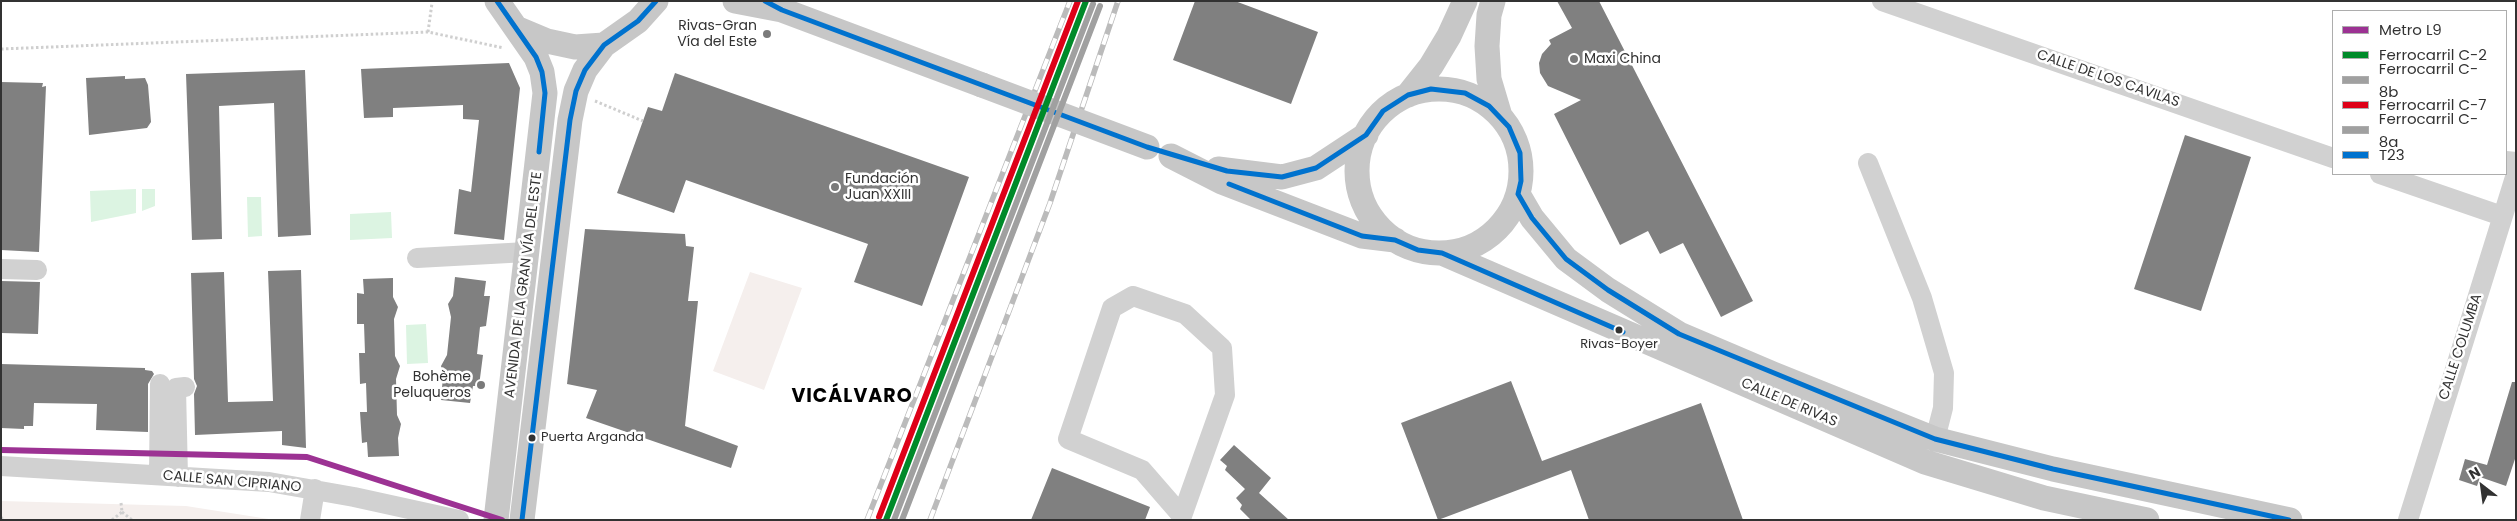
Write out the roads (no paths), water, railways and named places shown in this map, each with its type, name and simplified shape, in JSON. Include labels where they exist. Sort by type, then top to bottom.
[{"type":"main road","name":"AVENIDA DE LA GRAN VÍA DEL ESTE","points":[[496,520],[545,93],[542,72],[536,57],[514,39],[497,1]]},
{"type":"main road","name":"AVENIDA DE LA GRAN VÍA DEL ESTE","points":[[522,520],[570,120],[576,92],[586,70],[604,45],[638,21],[656,1]]},
{"type":"main road","points":[[736,1],[774,6],[1147,147],[1227,171],[1282,177],[1316,168],[1366,135]]},
{"type":"main road","points":[[1395,240],[1373,220],[1360,193],[1358,164],[1366,135],[1383,111],[1408,95],[1431,66],[1445,43],[1465,1]]},
{"type":"main road","points":[[1493,1],[1489,15],[1487,46],[1489,79],[1500,116]]},
{"type":"main road","points":[[514,39],[575,47],[604,45]]},
{"type":"main road","points":[[1172,156],[1222,182],[1362,236],[1395,240],[1418,250],[1442,253],[1467,248],[1489,236],[1507,217],[1518,194],[1521,181],[1520,153],[1509,127],[1500,116],[1476,98],[1454,90],[1431,90],[1408,95]]},
{"type":"main road","name":"CALLE DE RIVAS","points":[[1518,194],[1532,218],[1566,259],[1649,316],[1679,334],[1935,439],[2053,469],[2290,520]]},
{"type":"main road","name":"CALLE DE RIVAS","points":[[1442,253],[1925,462],[2044,498],[2147,520]]},
{"type":"street","name":"CALLE DE LOS CAVILAS","points":[[1882,1],[2332,158]]},
{"type":"street","points":[[1868,162],[1922,298],[1944,373],[1943,408],[1935,439]]},
{"type":"street","name":"CALLE COLUMBA","points":[[2408,520],[2516,174]]},
{"type":"street","points":[[2383,175],[2502,216]]},
{"type":"street","points":[[484,242],[528,245]]},
{"type":"street","points":[[417,258],[528,245]]},
{"type":"street","points":[[1,270],[37,270]]},
{"type":"street","points":[[1133,296],[1185,314],[1222,348],[1225,395],[1181,518],[1142,470],[1068,439],[1112,308],[1133,296]]},
{"type":"street","points":[[160,384],[168,476]]},
{"type":"street","points":[[168,476],[176,388],[184,386]]},
{"type":"street","name":"CALLE SAN CIPRIANO","points":[[1,466],[269,482],[315,489],[459,520]]},
{"type":"street","points":[[310,520],[315,489]]},
{"type":"railway","points":[[867,520],[1070,1]]},
{"type":"railway","points":[[930,520],[1050,203],[1118,1]]},
{"type":"metro line","name":"L9","points":[[1,450],[307,457],[502,520]]},
{"type":"rail line","name":"C-7","points":[[879,517],[1078,1]]},
{"type":"rail line","name":"C-2","points":[[886,520],[1086,1]]},
{"type":"rail line","name":"C-8b","points":[[894,520],[1093,4]]},
{"type":"rail line","name":"C-8a","points":[[902,520],[1100,6]]},
{"type":"place","name":"Rivas-Gran Vía del Este","points":[[767,34]]},
{"type":"place","name":"Maxi China","points":[[1574,59]]},
{"type":"place","name":"Fundación Juan XXIII","points":[[835,187]]},
{"type":"place","name":"Rivas-Boyer","points":[[1619,330]]},
{"type":"place","name":"Bohème Peluqueros","points":[[481,385]]},
{"type":"place","name":"Puerta Arganda","points":[[532,438]]},
{"type":"district","name":"VICÁLVARO","points":[[852,397]]}]
